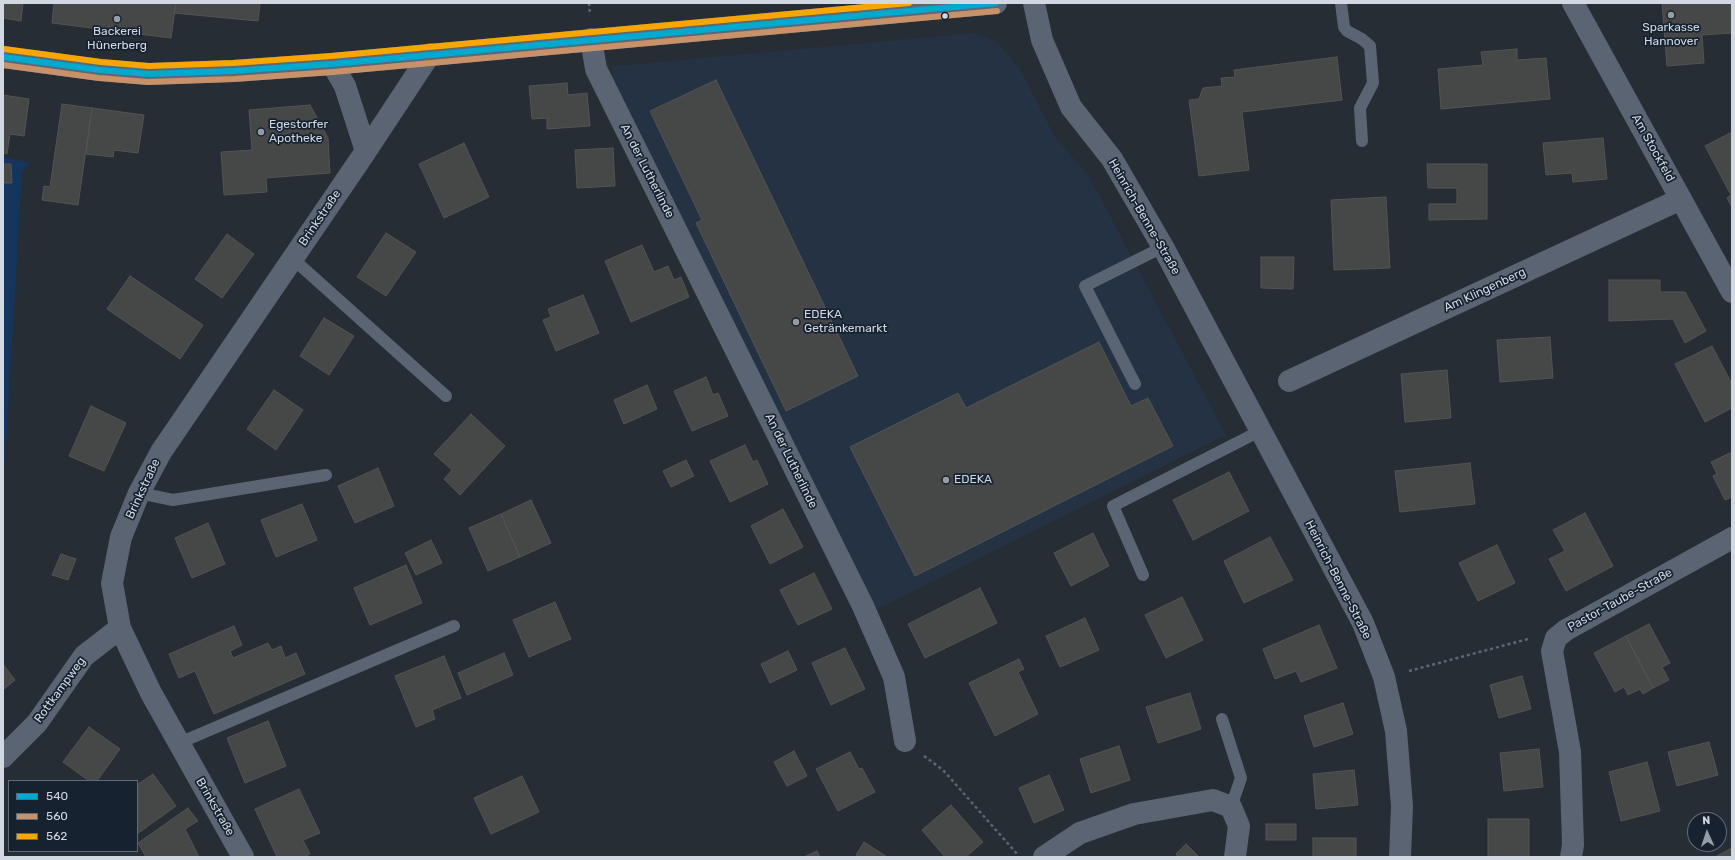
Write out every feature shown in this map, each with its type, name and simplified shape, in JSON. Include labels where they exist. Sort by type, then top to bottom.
[{"type":"main road","points":[[3,57],[93,69],[149,74],[233,71],[332,64],[591,39],[996,3]]},
{"type":"street","name":"Heinrich-Benne-Straße","points":[[1034,3],[1042,40],[1071,107],[1112,159],[1163,247],[1363,623],[1384,677],[1396,738],[1402,806],[1400,857]]},
{"type":"street","name":"Am Stockfeld","points":[[1573,3],[1732,292]]},
{"type":"street","name":"An der Lutherlinde","points":[[591,39],[596,70],[863,606],[894,677],[905,741]]},
{"type":"street","name":"Brinkstraße","points":[[243,857],[151,693],[120,628],[112,583],[121,537],[139,493],[161,452],[366,151],[430,54]]},
{"type":"street","points":[[332,64],[345,86],[366,151]]},
{"type":"street","name":"Am Klingenberg","points":[[1289,381],[1681,199]]},
{"type":"street","name":"Pastor-Taube-Straße","points":[[1571,857],[1573,845],[1570,752],[1552,651],[1556,638],[1566,630],[1732,538]]},
{"type":"street","name":"Rottkampweg","points":[[3,757],[37,723],[84,656],[120,628]]},
{"type":"street","points":[[1044,857],[1080,833],[1134,814],[1213,800],[1231,807],[1239,826],[1235,857]]},
{"type":"lane","points":[[1341,3],[1344,27],[1370,46],[1373,83],[1360,108],[1362,140]]},
{"type":"lane","points":[[1136,384],[1085,286],[1163,247]]},
{"type":"lane","points":[[292,258],[446,396]]},
{"type":"lane","points":[[1143,575],[1114,506],[1260,431]]},
{"type":"lane","points":[[139,493],[173,500],[326,475]]},
{"type":"lane","points":[[179,743],[454,626]]},
{"type":"lane","points":[[1222,719],[1241,778],[1231,807]]},
{"type":"path","points":[[1384,677],[1535,638],[1556,638]]},
{"type":"path","points":[[905,741],[943,770],[1020,857]]},
{"type":"shaded area","points":[[975,33],[996,41],[1020,69],[1055,137],[1089,176],[1226,435],[873,611],[607,79],[615,66]]},
{"type":"shaded area","points":[[3,157],[30,163],[22,172],[5,463],[3,472]]},
{"type":"building","points":[[3,3],[23,3],[21,21],[3,18]]},
{"type":"building","points":[[54,3],[176,3],[171,38],[52,23]]},
{"type":"building","points":[[176,3],[260,3],[258,21],[174,13]]},
{"type":"building","points":[[1662,3],[1732,3],[1732,33],[1702,35],[1704,63],[1667,66]]},
{"type":"building","points":[[1517,49],[1517,60],[1546,58],[1550,99],[1441,109],[1438,69],[1483,65],[1481,52]]},
{"type":"building","points":[[1337,57],[1342,100],[1242,112],[1249,170],[1199,176],[1189,100],[1199,99],[1203,88],[1222,86],[1221,78],[1235,77],[1234,70]]},
{"type":"building","points":[[716,80],[858,376],[786,411],[696,223],[702,220],[650,111]]},
{"type":"building","points":[[567,83],[568,95],[587,93],[590,126],[547,129],[547,118],[532,119],[529,86]]},
{"type":"building","points":[[3,95],[29,99],[24,136],[10,134],[7,154],[3,153]]},
{"type":"building","points":[[62,104],[92,108],[78,205],[42,200],[44,186],[50,187]]},
{"type":"building","points":[[310,105],[328,138],[330,173],[266,178],[267,192],[224,195],[221,152],[252,150],[249,110]]},
{"type":"building","points":[[92,108],[144,115],[138,153],[114,150],[113,157],[86,154]]},
{"type":"building","points":[[1732,132],[1732,207],[1727,198],[1731,195],[1705,146]]},
{"type":"building","points":[[1603,138],[1607,179],[1573,182],[1572,173],[1546,175],[1543,143]]},
{"type":"building","points":[[464,143],[489,197],[444,218],[419,164]]},
{"type":"building","points":[[613,148],[615,186],[577,188],[575,150]]},
{"type":"building","points":[[3,164],[11,164],[12,183],[3,183]]},
{"type":"building","points":[[1427,164],[1487,164],[1487,219],[1429,220],[1429,204],[1457,204],[1457,188],[1428,188]]},
{"type":"building","points":[[1386,197],[1390,268],[1334,270],[1331,200]]},
{"type":"building","points":[[386,233],[416,252],[386,296],[357,277]]},
{"type":"building","points":[[227,234],[254,254],[222,298],[195,279]]},
{"type":"building","points":[[642,245],[654,272],[668,266],[674,280],[681,277],[689,297],[631,322],[605,261]]},
{"type":"building","points":[[1261,257],[1294,257],[1293,289],[1261,288]]},
{"type":"building","points":[[130,276],[203,325],[180,359],[107,309]]},
{"type":"building","points":[[1609,280],[1660,280],[1660,292],[1685,292],[1706,331],[1685,343],[1673,319],[1609,321]]},
{"type":"building","points":[[583,295],[599,333],[556,351],[543,320],[551,317],[548,309]]},
{"type":"building","points":[[324,318],[354,336],[329,375],[300,356]]},
{"type":"building","points":[[1550,337],[1553,378],[1500,382],[1497,340]]},
{"type":"building","points":[[1099,342],[1131,406],[1148,398],[1173,446],[915,576],[850,447],[958,393],[966,408]]},
{"type":"building","points":[[1712,346],[1732,384],[1732,408],[1705,422],[1675,364]]},
{"type":"building","points":[[1447,370],[1451,418],[1405,422],[1401,374]]},
{"type":"building","points":[[706,377],[713,395],[718,393],[728,416],[692,431],[674,391]]},
{"type":"building","points":[[647,385],[657,409],[624,424],[614,400]]},
{"type":"building","points":[[274,390],[303,410],[276,450],[247,429]]},
{"type":"building","points":[[91,406],[126,423],[104,471],[69,456]]},
{"type":"building","points":[[471,414],[505,446],[460,495],[444,479],[452,470],[434,454]]},
{"type":"building","points":[[745,445],[753,462],[757,460],[768,484],[730,502],[710,461]]},
{"type":"building","points":[[1732,452],[1732,497],[1725,500],[1713,476],[1717,474],[1711,462]]},
{"type":"building","points":[[686,460],[694,476],[671,487],[663,471]]},
{"type":"building","points":[[1470,463],[1475,504],[1400,512],[1395,471]]},
{"type":"building","points":[[378,468],[394,506],[355,523],[338,486]]},
{"type":"building","points":[[1229,472],[1249,511],[1193,540],[1173,500]]},
{"type":"building","points":[[531,500],[551,543],[520,557],[501,514]]},
{"type":"building","points":[[302,504],[317,540],[276,557],[261,520]]},
{"type":"building","points":[[783,509],[803,547],[770,564],[751,526]]},
{"type":"building","points":[[1585,513],[1613,566],[1566,591],[1549,559],[1565,551],[1553,530]]},
{"type":"building","points":[[501,514],[520,557],[488,571],[469,528]]},
{"type":"building","points":[[208,523],[225,564],[192,578],[175,538]]},
{"type":"building","points":[[1093,533],[1109,566],[1071,586],[1054,553]]},
{"type":"building","points":[[1270,537],[1293,580],[1244,603],[1224,561]]},
{"type":"building","points":[[431,540],[442,563],[416,575],[405,553]]},
{"type":"building","points":[[1497,545],[1515,583],[1478,601],[1459,563]]},
{"type":"building","points":[[61,554],[76,559],[68,580],[52,575]]},
{"type":"building","points":[[406,565],[422,603],[370,625],[354,588]]},
{"type":"building","points":[[814,573],[832,609],[798,625],[780,590]]},
{"type":"building","points":[[980,588],[997,623],[925,658],[908,624]]},
{"type":"building","points":[[1182,597],[1203,640],[1166,658],[1145,615]]},
{"type":"building","points":[[555,602],[571,639],[529,657],[513,620]]},
{"type":"building","points":[[1085,618],[1099,650],[1060,667],[1046,636]]},
{"type":"building","points":[[1649,624],[1670,663],[1662,667],[1669,680],[1653,688],[1626,636]]},
{"type":"building","points":[[1319,625],[1337,668],[1301,682],[1296,671],[1275,679],[1263,649]]},
{"type":"building","points":[[234,626],[242,645],[230,651],[233,658],[268,643],[272,650],[281,646],[285,658],[296,653],[305,674],[214,714],[195,671],[179,678],[169,654]]},
{"type":"building","points":[[1626,636],[1653,688],[1643,694],[1640,689],[1628,695],[1624,687],[1615,692],[1594,653]]},
{"type":"building","points":[[845,648],[865,689],[831,705],[812,663]]},
{"type":"building","points":[[788,651],[797,670],[770,683],[761,664]]},
{"type":"building","points":[[504,653],[513,675],[467,695],[458,673]]},
{"type":"building","points":[[444,656],[461,698],[432,710],[435,719],[416,727],[395,676]]},
{"type":"building","points":[[1019,659],[1024,669],[1018,672],[1038,714],[995,736],[969,683]]},
{"type":"building","points":[[3,664],[15,680],[3,690]]},
{"type":"building","points":[[1522,676],[1531,709],[1499,718],[1490,685]]},
{"type":"building","points":[[1190,693],[1201,729],[1158,743],[1146,707]]},
{"type":"building","points":[[1343,703],[1353,734],[1314,747],[1304,716]]},
{"type":"building","points":[[268,721],[286,766],[245,783],[227,738]]},
{"type":"building","points":[[89,727],[120,749],[98,780],[88,780],[63,762]]},
{"type":"building","points":[[1709,742],[1718,775],[1677,786],[1668,752]]},
{"type":"building","points":[[1119,746],[1130,780],[1091,793],[1080,759]]},
{"type":"building","points":[[1539,749],[1543,787],[1504,791],[1500,753]]},
{"type":"building","points":[[794,751],[807,776],[787,786],[774,762]]},
{"type":"building","points":[[850,752],[859,769],[862,768],[875,792],[838,811],[816,769]]},
{"type":"building","points":[[1647,762],[1660,811],[1621,821],[1609,772]]},
{"type":"building","points":[[1354,770],[1358,805],[1316,809],[1313,774]]},
{"type":"building","points":[[153,774],[176,806],[138,833],[138,784]]},
{"type":"building","points":[[1049,775],[1064,810],[1034,823],[1019,788]]},
{"type":"building","points":[[522,776],[539,812],[491,834],[474,798]]},
{"type":"building","points":[[299,789],[320,833],[303,840],[310,854],[303,857],[277,857],[255,809]]},
{"type":"building","points":[[951,805],[983,842],[966,857],[945,857],[922,830]]},
{"type":"building","points":[[188,808],[198,821],[185,829],[199,857],[146,857],[138,843]]},
{"type":"building","points":[[1488,819],[1529,819],[1529,857],[1488,857]]},
{"type":"building","points":[[1266,824],[1296,824],[1296,840],[1266,840]]},
{"type":"building","points":[[1313,838],[1356,838],[1356,857],[1313,857]]},
{"type":"building","points":[[864,842],[887,857],[860,857],[856,855]]},
{"type":"building","points":[[1186,844],[1199,857],[1178,857],[1176,854]]},
{"type":"building","points":[[1732,848],[1732,857],[1715,857],[1727,852]]},
{"type":"building","points":[[817,851],[820,857],[804,857]]},
{"type":"transit line","name":"562","points":[[4,49],[101,62],[149,66],[233,63],[331,56],[909,3]]},
{"type":"transit line","name":"540","points":[[3,57],[100,70],[149,74],[233,71],[332,64],[996,3]]},
{"type":"transit line","name":"560","points":[[3,65],[99,78],[148,82],[234,79],[333,72],[997,11]]},
{"type":"place","name":"Sparkasse Hannover","points":[[1671,15]]},
{"type":"place","name":"Backerei Hünerberg","points":[[117,19]]},
{"type":"place","name":"Egestorfer Apotheke","points":[[261,132]]},
{"type":"place","name":"EDEKA Getränkemarkt","points":[[796,322]]},
{"type":"place","name":"EDEKA","points":[[946,480]]}]
